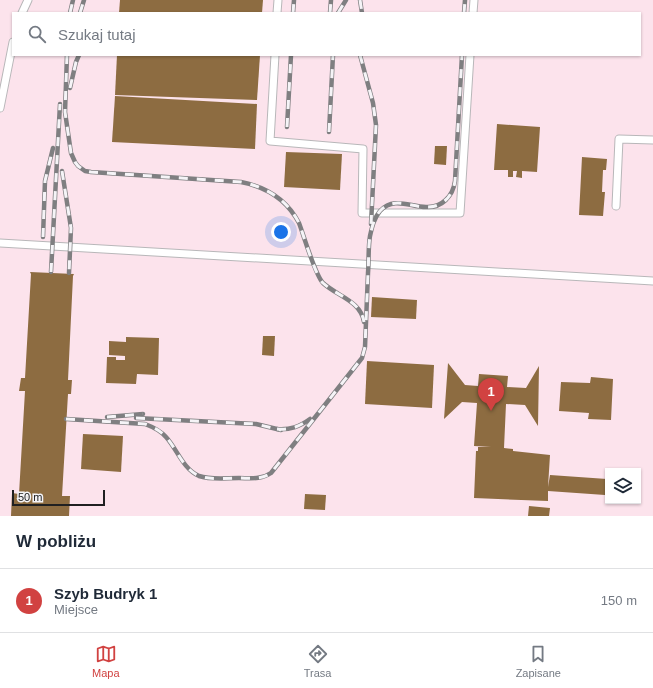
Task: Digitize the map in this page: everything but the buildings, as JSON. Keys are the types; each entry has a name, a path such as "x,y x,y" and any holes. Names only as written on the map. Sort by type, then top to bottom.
{"lane":[{"path":"22,12 28,0"},
{"path":"277,12 278,0"},
{"path":"473,12 474,0"},
{"path":"0,108 12,47"},
{"path":"274,56 270,142 363,149 362,212 460,214 470,56"},
{"path":"616,206 619,139 653,140"},
{"path":"0,243 653,281"}],"shaded area":[{"path":"0,0 653,0 653,516 0,516"}],"railway":[{"path":"70,12 73,0"},
{"path":"80,12 84,0"},
{"path":"293,12 294,0"},
{"path":"330,12 331,0"},
{"path":"339,12 346,0"},
{"path":"360,0 362,12"},
{"path":"464,12 465,0"},
{"path":"67,56 65,112 71,153 78,166 85,171 91,172 241,182 268,191 289,208 299,223 320,279 329,288 353,304 362,315 364,322"},
{"path":"70,88 79,56"},
{"path":"287,127 291,56"},
{"path":"329,132 333,56"},
{"path":"360,56 373,103 376,125 371,224"},
{"path":"66,419 145,424 151,426 166,437 184,464 193,473 199,476 208,478 255,478 263,477 271,473 362,358 365,347 369,241 372,226 378,214 385,207 396,203 420,207 432,207 442,203 452,192 455,181 462,56"},
{"path":"51,272 60,104"},
{"path":"43,237 45,181 53,148"},
{"path":"62,171 71,228 69,273"},
{"path":"107,417 143,414"},
{"path":"136,418 256,424 281,430"},
{"path":"277,429 294,427 310,419"}],"place":[{"name":"Szyb Budryk 1","path":"491,411"}]}
